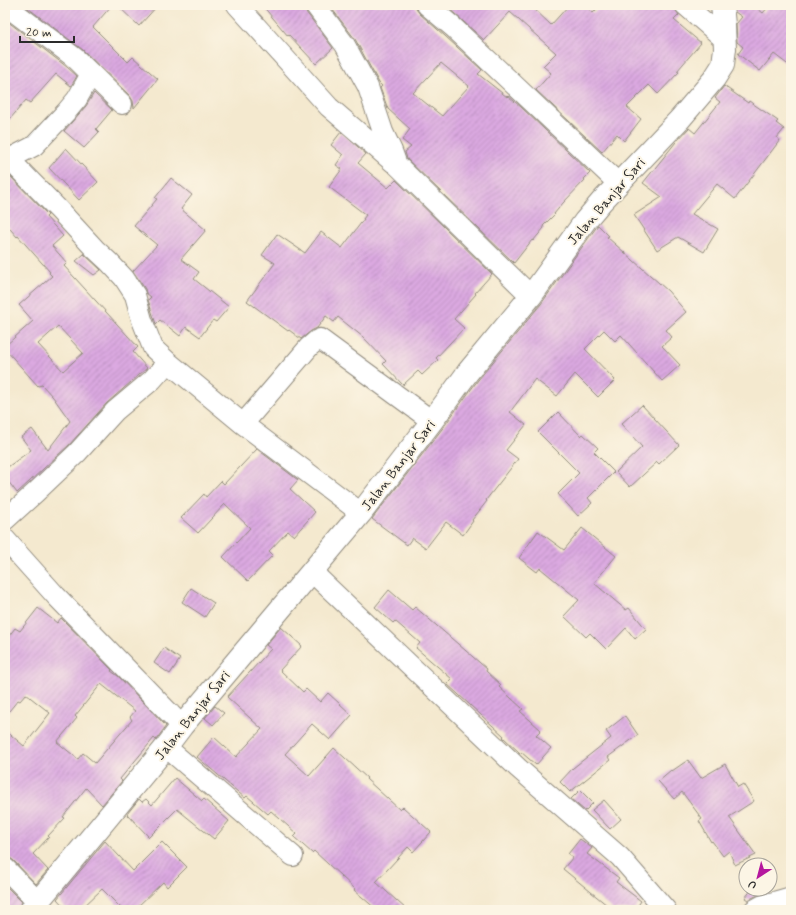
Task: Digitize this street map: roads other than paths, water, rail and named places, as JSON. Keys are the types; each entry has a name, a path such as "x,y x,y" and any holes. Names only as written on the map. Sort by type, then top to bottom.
{"street":[{"path":"5,5 75,58 122,104"},
{"path":"236,5 329,107 397,166 531,296"},
{"path":"315,5 345,45 368,87 383,132 397,166"},
{"path":"427,5 453,27 619,184"},
{"path":"685,5 724,40"},
{"name":"Jalan Banjar Sari","path":"35,906 182,726 361,512 468,372 531,296 585,221 680,119 714,79 723,65 725,49 722,5"},
{"path":"91,74 77,99 34,146 6,159 59,210 124,278 135,295 142,320 153,348 243,424 361,512"},
{"path":"243,424 309,347 316,340 320,339 432,421"},
{"path":"5,520 67,463 115,411 152,380 168,362"},
{"path":"5,539 56,596 182,726"},
{"path":"312,572 518,768 620,857 666,910"},
{"path":"166,747 293,856"},
{"path":"5,868 35,906"},
{"path":"754,910 763,905 791,897"}]}
